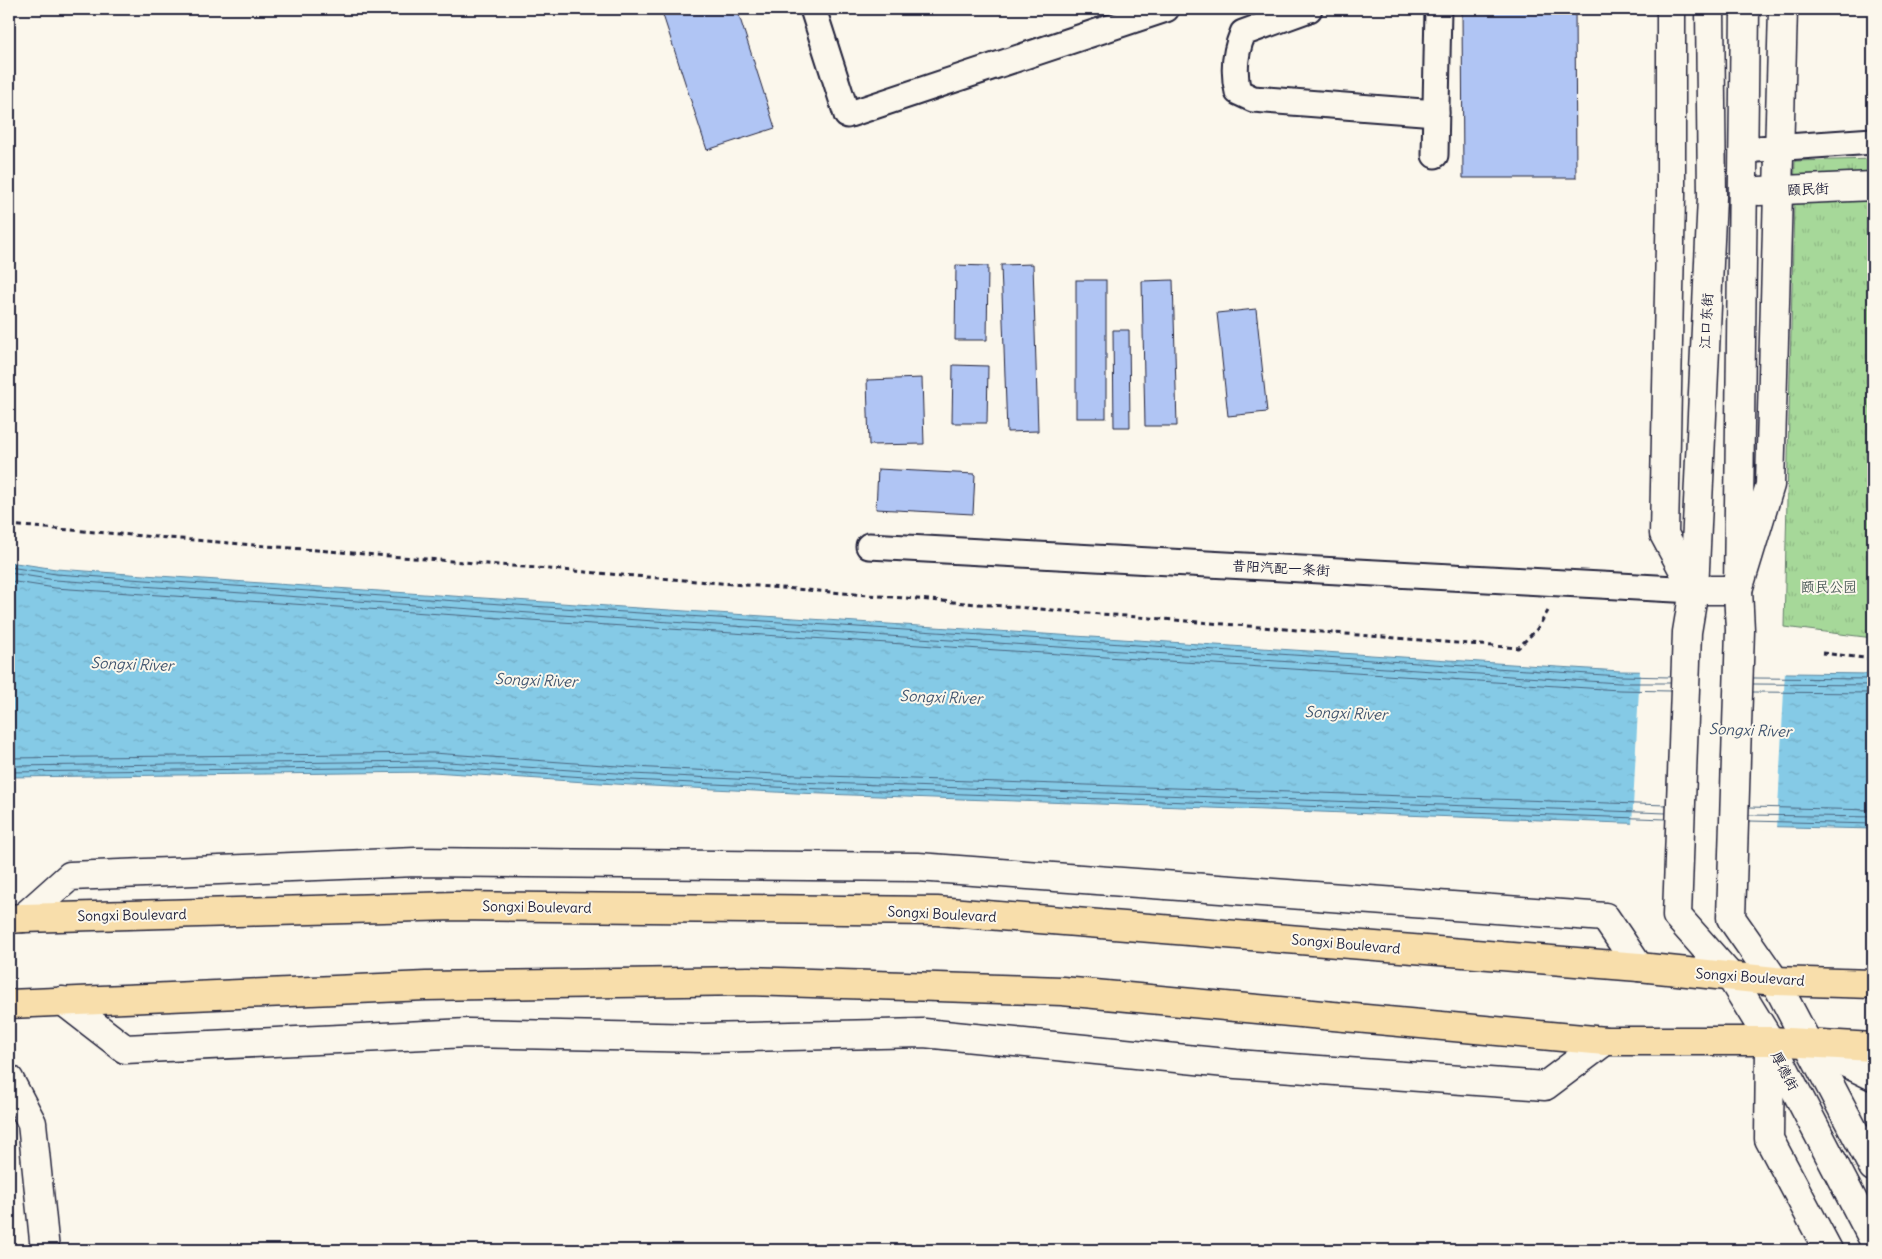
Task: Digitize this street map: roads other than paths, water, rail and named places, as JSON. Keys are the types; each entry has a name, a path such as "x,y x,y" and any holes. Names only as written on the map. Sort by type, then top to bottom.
{"highway":[{"name":"Songxi Boulevard","path":"16,918 455,906 937,912 1639,967 1775,981 1873,984"},
{"path":"9,1004 426,986 758,981 1062,991 1605,1041 1770,1041 1810,1045 1873,1047"}],"main road":[{"path":"1671,9 1671,196 1664,534 1694,590 1738,590"},
{"name":"江口东街","path":"1677,916 1687,632 1694,590 1712,196 1710,9"},
{"path":"1745,9 1738,590 1740,630 1731,918 1775,981 1873,1167"},
{"path":"1738,590 1770,484 1783,9"},
{"name":"颐民街","path":"1743,191 1873,186"},
{"path":"1671,196 1712,196"},
{"path":"16,918 70,876 416,862 918,867 1605,917 1639,967"},
{"name":"厚德街","path":"1677,916 1730,976 1770,1041 1873,1239"},
{"path":"63,1001 125,1049 468,1033 704,1038 924,1033 1236,1064 1545,1086 1605,1041"},
{"path":"1770,1041 1769,1138 1828,1250"},
{"path":"1810,1045 1873,1076"},
{"path":"9,1079 32,1123 45,1250"}],"street":[{"path":"813,9 847,115 1166,9"},
{"path":"1309,9 1243,34 1237,47 1234,78 1238,92 1254,99 1436,113"},
{"path":"1435,155 1438,9"},
{"path":"1744,150 1873,141"},
{"name":"昔阳汽配一条街","path":"869,546 1694,590"}],"water":[{"name":"Songxi River","path":"9,562 56,569 467,597 1620,671 1873,674 1873,829 1623,823 796,793 631,785 433,772 9,777"}],"park label":[{"name":"颐民公园","path":"1829,587"}]}
